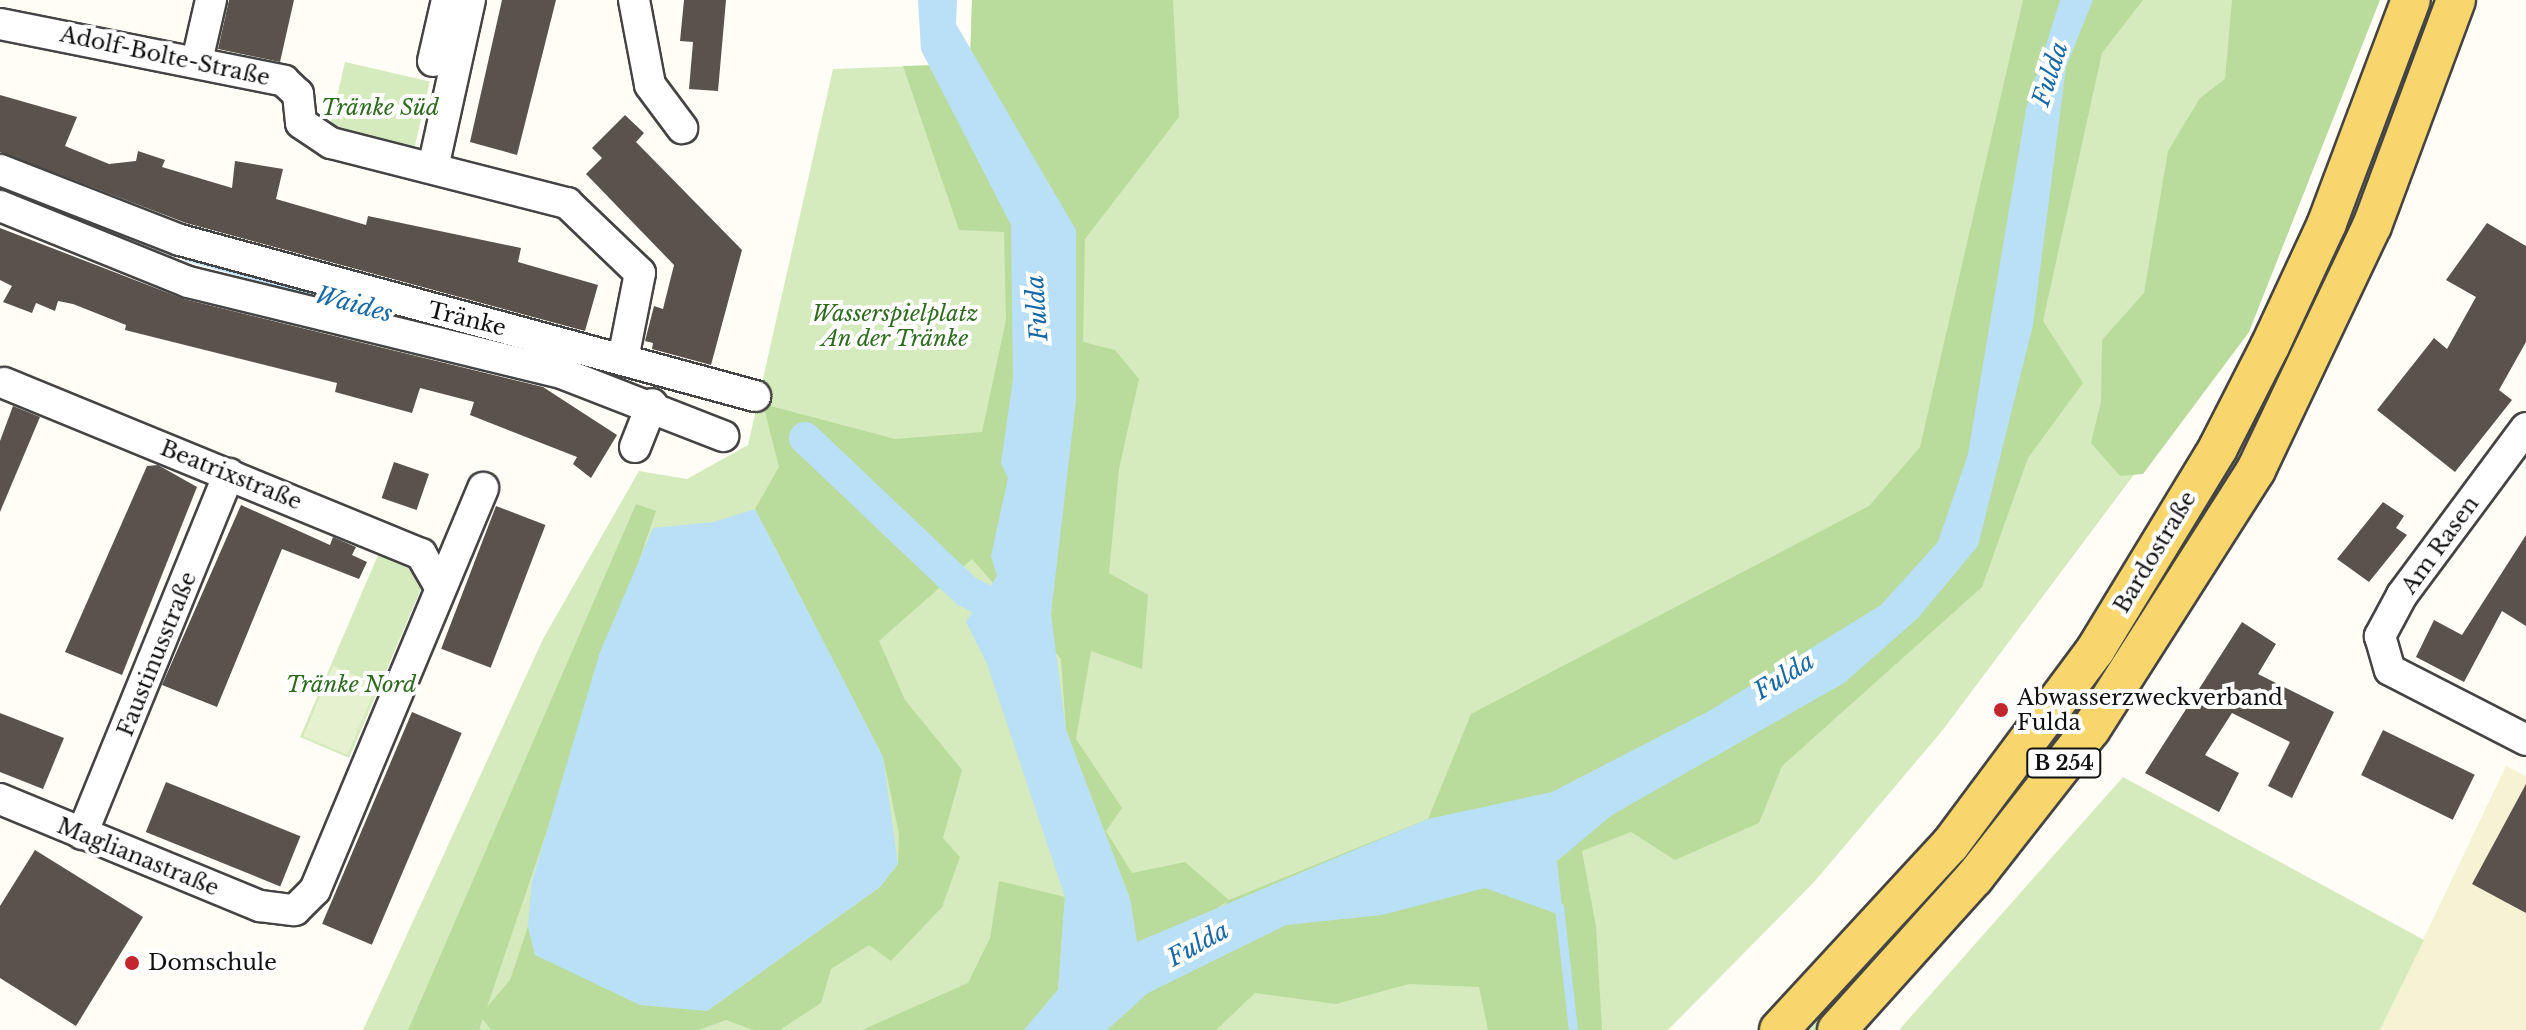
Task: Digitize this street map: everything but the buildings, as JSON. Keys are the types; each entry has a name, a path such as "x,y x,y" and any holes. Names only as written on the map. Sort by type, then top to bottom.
{"main road":[{"name":"Bardostraße","path":"1779,1030 1950,845 2112,622 2218,448 2270,346 2327,223 2411,0"},
{"name":"Bardostraße","path":"1837,1030 1974,878 2091,729 2256,470 2372,226 2456,0"}],"street":[{"path":"197,61 211,0"},
{"path":"433,61 447,0"},
{"path":"433,168 470,0"},
{"path":"634,0 650,85 682,128"},
{"name":"Adolf-Bolte-Straße","path":"0,24 197,61 284,81 298,94 301,123 331,143 567,203 627,254 642,288 623,359"},
{"name":"Tränke","path":"0,170 180,240 755,396"},
{"name":"Tränke","path":"0,206 188,282 564,374 652,404 723,436"},
{"name":"Beatrixstraße","path":"4,383 421,554 441,588"},
{"path":"635,447 652,404"},
{"name":"Am Rasen","path":"2526,428 2402,595 2380,636 2390,670 2526,740"},
{"name":"Faustinusstraße","path":"82,834 229,474"},
{"path":"441,588 483,488"},
{"name":"Maglianastraße","path":"0,799 278,909 295,910 315,890 441,588"}],"shaded area":[{"path":"2506,766 2526,776 2526,1030 2380,1030"}],"green space":[{"name":"Wasserspielplatz An der Tränke","path":"972,0 2372,0 2237,337 1942,731 1815,881 1668,1030 363,1030 543,639 639,471 687,479 748,445 833,69 970,64"},
{"path":"972,0 1173,0 1179,117 1085,239 1083,342 1115,350 1139,379 1119,469 1109,573 1148,595 1142,669 1091,651 1076,739 1122,808 1106,831 1132,873 1185,862 1229,900 1199,921 1137,943 1130,899 1066,730 1061,659 972,559 879,641 905,700 962,770 943,838 960,857 942,907 891,961 869,945 831,969 821,1003 780,1030 753,1030 726,1020 698,1030 491,1030 483,1019 479,1030 408,1030 636,504 656,511 487,1007 510,980 528,926 535,955 707,1011 880,887 898,864 899,834 883,757 755,509 779,467 763,404 895,439 982,432 1006,320 1004,232 959,230 903,66 970,64"},
{"path":"2023,0 2143,0 2102,53 2043,321 2083,383 2028,458 1982,587 1782,766 1759,823 1675,860 1631,832 1582,851 1596,926 1602,1030 1488,1030 1479,987 1409,984 1336,1004 1255,993 1216,1030 1107,1030 1229,900 1428,819 1471,714 1869,506 1920,447"},
{"path":"2232,0 2380,0 2249,332 2143,474 2120,476 2091,443 2101,401 2102,340 2144,293 2168,151 2200,98 2225,79"},
{"path":"2429,0 2438,0 2358,218 2255,434 2198,536 2190,531 2248,429 2349,214"},
{"name":"Tränke Süd","path":"345,62 430,82 413,154 328,134"},
{"name":"Tränke Nord","path":"378,555 410,569 421,589 349,758 300,737"},
{"path":"2170,565 2179,570 2093,700 1923,916 1817,1030 1803,1030 2011,795"},
{"path":"333,666 377,685 347,755 303,736"},
{"path":"2123,777 2424,940 2380,1030 1899,1030"},
{"path":"999,881 1065,897 1058,990 1024,1030 862,1030 968,983 990,938"}],"water":[{"name":"Fulda","path":"918,0 957,0 956,24 1076,230 1076,400 1051,614 1066,730 1130,899 1137,942 1428,819 1552,792 1709,711 1881,605 1938,542 1968,454 2026,109 2060,0 2093,0 2066,67 2033,325 1978,546 1918,618 1844,683 1612,815 1557,861 1563,916 1485,888 1382,915 1286,925 1148,993 1107,1030 1024,1030 1058,990 1065,897 987,664 966,622 997,576 991,556 1008,478 1001,463 1013,379 1011,225 921,50"},
{"path":"755,509 883,757 898,864 880,887 707,1011 640,1005 535,955 528,926 532,881 600,652 653,528 714,522"}],"waterway":[{"name":"Waides","path":"186,256 522,349"},
{"path":"805,438 966,591 1019,618"},
{"path":"1559,907 1573,1030"}],"place":[{"name":"Abwasserzweckverband Fulda","path":"2001,710"},
{"name":"Domschule","path":"132,963"}]}
